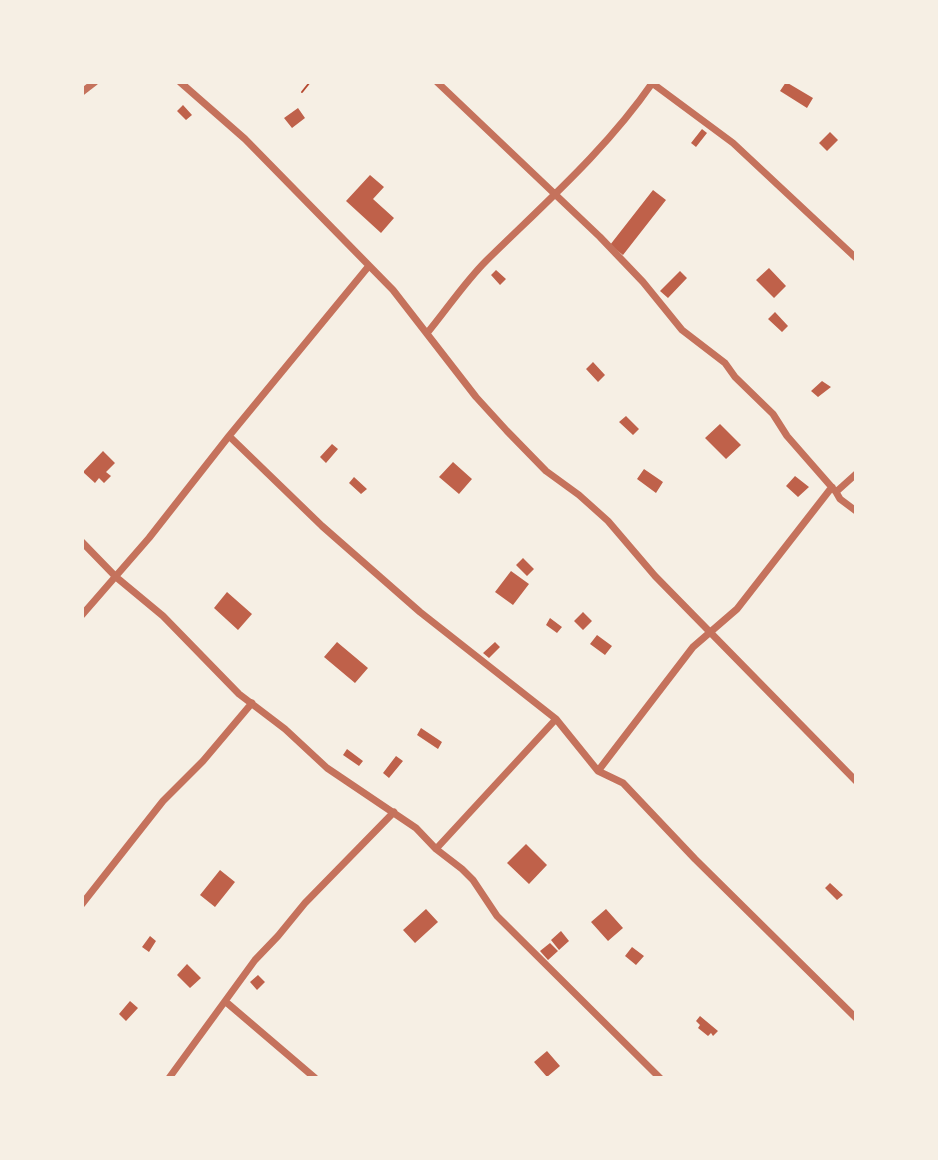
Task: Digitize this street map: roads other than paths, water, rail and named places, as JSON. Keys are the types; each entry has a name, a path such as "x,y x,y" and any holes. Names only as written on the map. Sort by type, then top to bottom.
{"street":[{"path":"82,92 95,82"},
{"path":"180,82 245,139 393,290 476,397 507,431 546,471 608,521 655,576 856,781"},
{"path":"437,82 628,266 682,330 725,363 773,414 787,436 840,499 856,511"},
{"path":"428,332 487,260 555,195 614,132 653,82 733,143 856,258"},
{"path":"82,615 368,267"},
{"path":"229,436 322,526 420,612 556,719 598,771 623,783 717,882 856,1018"},
{"path":"598,771 693,647 737,609 834,489 856,474"},
{"path":"82,542 116,577 163,616 222,678 327,768 416,828 473,880 497,916 660,1078"},
{"path":"82,904 169,795 203,761 252,703"},
{"path":"436,849 556,719"},
{"path":"169,1078 255,960 305,903 394,812"},
{"path":"226,1002 315,1078"},
{"path":"648,1078 653,1070"}]}
